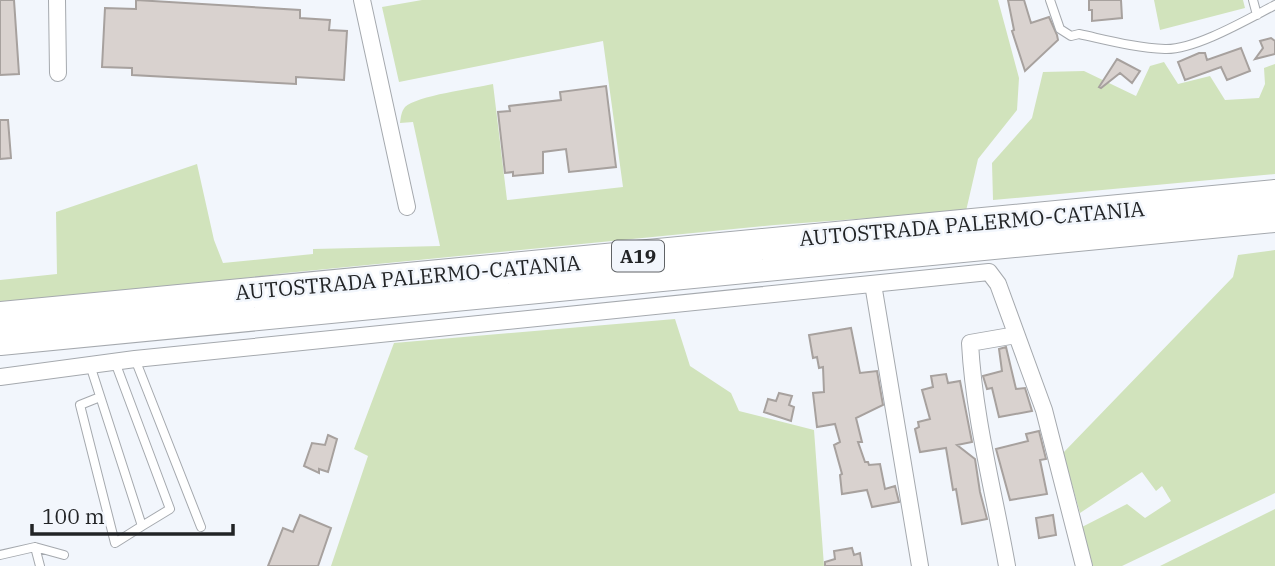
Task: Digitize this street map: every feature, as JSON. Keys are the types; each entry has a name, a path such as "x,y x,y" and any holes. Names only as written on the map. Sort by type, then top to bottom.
{"highway":[{"name":"AUTOSTRADA PALERMO-CATANIA","path":"0,317 1275,195"},
{"name":"AUTOSTRADA PALERMO-CATANIA","path":"0,340 1275,217"}],"street":[{"path":"57,0 58,73"},
{"path":"362,0 407,206"},
{"path":"0,377 135,359 989,272 998,284 1044,410 1084,566"},
{"path":"873,284 920,566"},
{"path":"1006,566 980,424 970,343 1016,334"}],"lane":[{"path":"1050,0 1060,29 1071,36 1079,34 1141,47 1168,49 1195,43 1275,5"},
{"path":"1253,0 1257,15"},
{"path":"135,359 201,527"},
{"path":"100,397 80,405 115,542 170,509 116,362"},
{"path":"90,365 142,526"},
{"path":"0,555 35,547 64,555"},
{"path":"35,547 40,566"}],"green space":[{"path":"422,0 998,0 1019,78 1017,110 978,159 966,211 775,225 286,273 0,308 0,280 57,274 56,212 197,164 214,240 223,263 313,254 313,249 440,246 413,122 400,123 401,115 411,103 460,90 493,84 507,200 623,187 603,41 399,82 382,7"},
{"path":"1154,0 1243,0 1245,8 1160,30"},
{"path":"1164,62 1178,84 1210,76 1225,100 1259,98 1265,84 1264,68 1275,64 1275,174 993,200 992,163 1032,118 1043,72 1084,71 1136,96 1150,66"},
{"path":"1275,250 1275,493 1122,566 1093,566 1082,527 1127,504 1145,518 1171,501 1162,486 1156,491 1142,472 1080,513 1063,453 1233,277 1238,255"},
{"path":"675,319 690,366 731,393 739,411 814,430 824,566 331,566 368,456 354,449 394,343"},
{"path":"1275,509 1275,566 1160,566"}],"building":[{"path":"0,0 14,0 19,74 0,75"},
{"path":"136,0 300,10 300,18 330,20 329,30 347,31 344,80 296,77 296,84 132,75 132,68 102,67 105,8 136,9"},
{"path":"1008,0 1024,0 1031,23 1049,17 1057,35 1058,40 1025,71 1012,31 1014,30"},
{"path":"1089,0 1121,0 1122,18 1092,21"},
{"path":"1271,38 1275,41 1275,54 1255,59 1263,48 1260,41"},
{"path":"1241,48 1250,71 1227,80 1221,67 1185,80 1178,62 1199,53 1205,53 1207,60"},
{"path":"1117,59 1140,71 1132,83 1120,73 1099,87"},
{"path":"606,86 616,167 569,172 566,149 543,152 543,173 513,176 513,172 505,173 498,112 510,111 509,106 561,100 560,92"},
{"path":"0,120 8,120 11,158 0,159"},
{"path":"851,328 860,373 877,371 883,405 856,418 862,442 858,442 865,462 869,465 880,464 885,489 895,486 899,502 872,507 867,490 842,494 842,474 834,445 840,442 835,424 817,427 813,393 824,392 823,367 819,368 817,357 813,358 809,335"},
{"path":"1006,347 1016,389 1025,388 1032,411 999,417 992,388 987,389 983,376 1002,371 999,349"},
{"path":"946,374 948,383 960,381 972,442 957,445 975,459 987,519 962,524 946,448 920,452 915,429 919,427 918,422 930,419 922,390 933,387 931,376"},
{"path":"779,393 792,396 789,405 794,407 791,421 764,412 768,399 776,401"},
{"path":"1039,431 1046,459 1040,460 1047,494 1010,500 996,449 1028,441 1026,434"},
{"path":"328,435 337,439 328,472 319,469 319,473 304,466 312,443 325,445"},
{"path":"300,515 331,528 318,566 268,566 283,528 293,532"},
{"path":"1053,515 1056,535 1039,538 1036,518"},
{"path":"852,548 854,555 860,553 862,566 825,566 825,562 835,559 834,551"}]}
